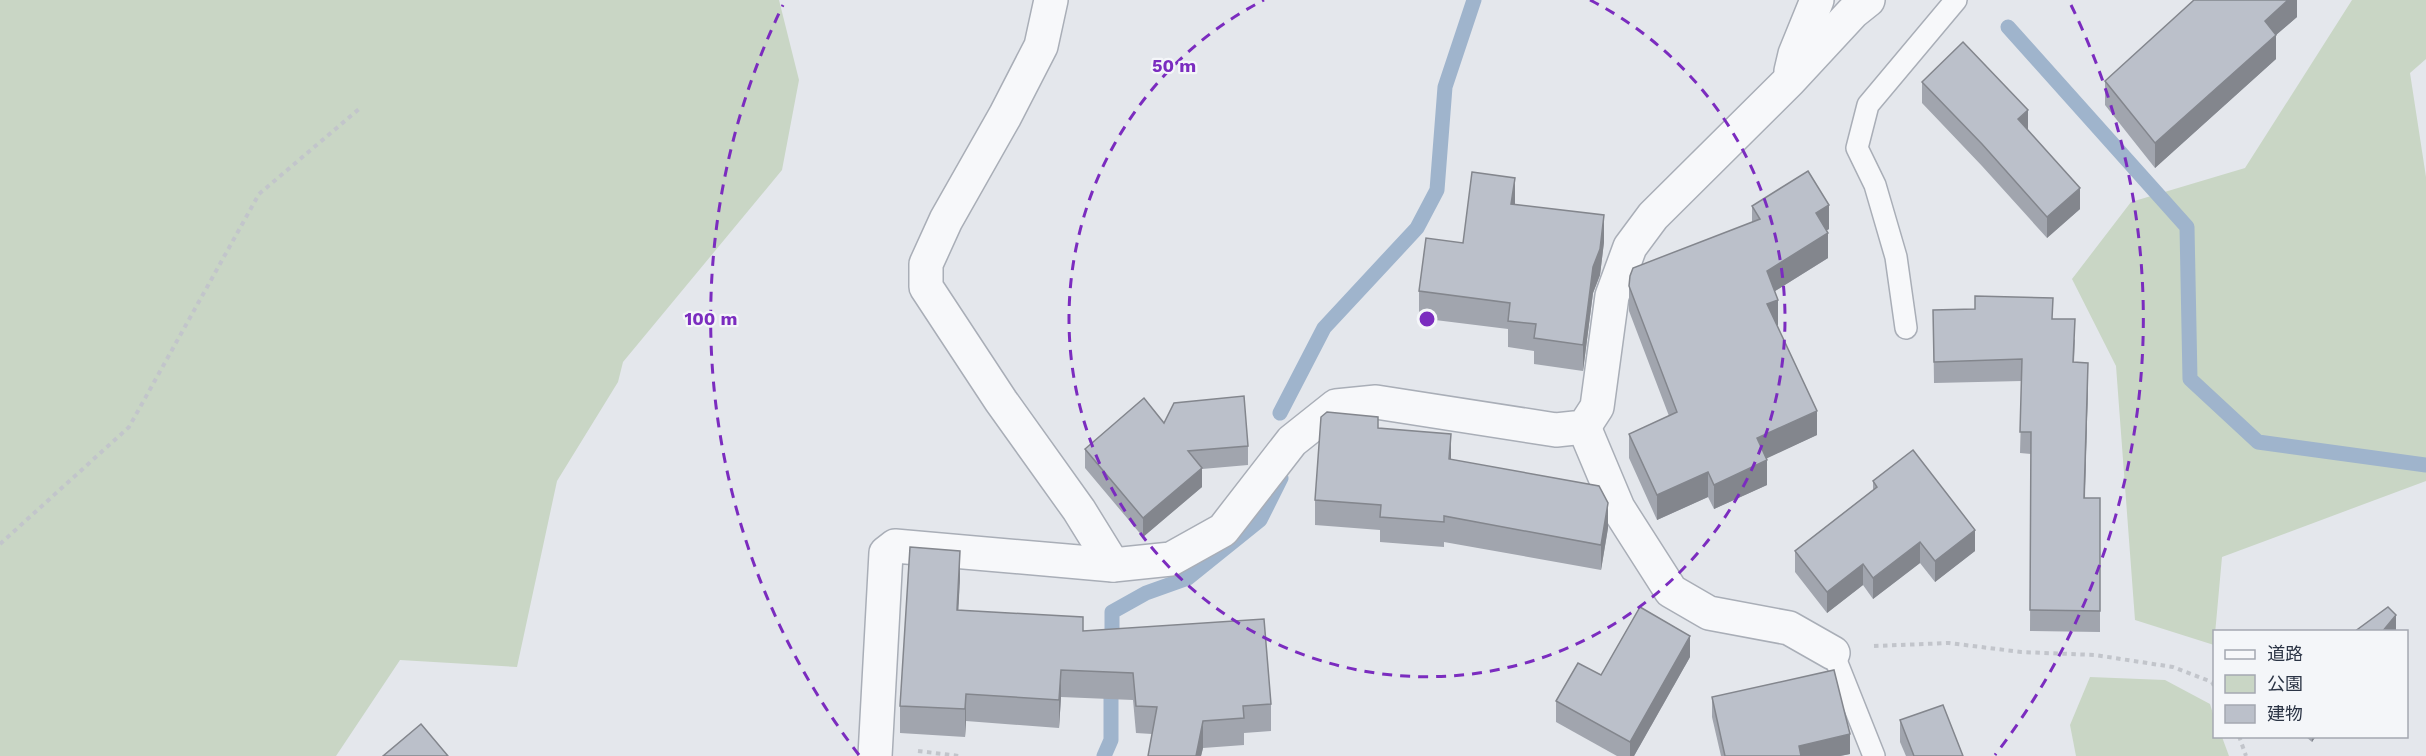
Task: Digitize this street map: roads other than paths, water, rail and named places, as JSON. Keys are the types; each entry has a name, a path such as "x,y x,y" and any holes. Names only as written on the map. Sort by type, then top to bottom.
{"street":[{"path":"1051,0 1041,46 1005,116 946,220 926,264 926,287 1001,401 1079,510 1113,565"},
{"path":"1789,81 1795,54 1817,0"},
{"path":"1584,427 1597,407 1612,296 1630,247 1653,216 1789,81 1853,12 1868,0"},
{"path":"875,756 886,553 895,546 1113,565 1170,559 1223,530 1292,441 1336,406 1376,402 1556,430 1584,427"},
{"path":"1584,427 1618,508 1671,591 1709,613 1789,628 1833,653"}],"lane":[{"path":"1906,328 1893,247 1875,185 1857,148 1868,105 1956,0"},
{"path":"1833,653 1874,756"}],"waterway":[{"path":"1280,413 1324,328 1417,228 1437,190 1445,87 1474,0"},
{"path":"2008,27 2187,227 2190,379 2258,442 2426,465"},
{"path":"1112,649 1112,612 1146,593 1188,578 1260,520 1281,478"},
{"path":"1104,756 1111,740 1111,679"}]}
